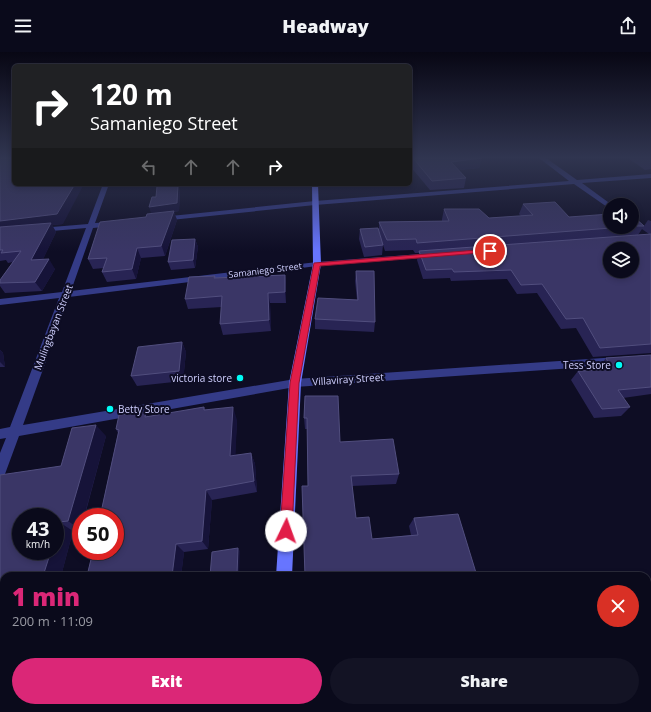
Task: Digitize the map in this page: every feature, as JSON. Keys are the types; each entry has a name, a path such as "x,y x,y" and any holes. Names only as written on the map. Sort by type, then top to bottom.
{"main road":[{"path":"284,572 295,383 317,264 315,189"}],"street":[{"name":"Mulingbayan Street","path":"0,470 104,189"},
{"path":"153,219 315,203 499,189"},
{"path":"583,189 603,202"},
{"path":"30,231 122,223"},
{"name":"Samaniego Street","path":"0,302 317,264 443,254"},
{"name":"Villaviray Street","path":"0,434 295,383 627,360"}],"building":[{"path":"0,189 72,189 57,214 0,221"},
{"path":"157,189 178,189 177,203 149,207 152,197 156,197"},
{"path":"555,202 569,217 603,215 603,229 417,243 416,239 387,240 379,222 449,221 444,209 479,209 489,218 533,215 523,204"},
{"path":"174,211 161,246 137,248 132,269 102,272 107,258 88,259 100,222 146,217 147,214"},
{"path":"639,222 644,226 639,226"},
{"path":"51,223 31,260 49,259 35,282 0,283 0,280 21,251 1,253 3,250 0,250 0,227"},
{"path":"378,228 383,245 365,247 360,229"},
{"path":"651,234 651,344 600,348 583,318 566,319 542,284 521,285 511,270 454,272 452,269 426,270 419,251"},
{"path":"195,239 193,260 168,262 172,240"},
{"path":"356,271 374,271 375,322 315,319 318,298 358,300"},
{"path":"285,275 285,292 268,293 269,320 220,324 222,296 185,299 189,277 215,276 214,278"},
{"path":"182,342 179,371 131,376 138,347"},
{"path":"651,355 651,387 618,390 630,407 602,409 578,371 604,370 598,363 608,362 606,358"},
{"path":"305,396 338,396 340,442 393,439 399,474 351,476 356,518 369,517 372,539 418,535 414,518 458,514 476,572 305,572 302,486 308,486 307,418 304,418"},
{"path":"204,407 204,410 233,407 230,456 251,453 254,481 206,490 202,541 176,544 172,572 88,572 91,560 124,560 124,508 102,508 119,430 116,429 119,415 146,412 145,417"},
{"path":"96,425 68,521 64,521 64,508 12,508 12,560 48,560 44,572 0,572 0,475 61,466 72,428"},
{"path":"238,548 237,572 210,572 212,552"}],"place":[{"name":"Tess Store","path":"619,365"},
{"name":"victoria store","path":"240,378"},
{"name":"Betty Store","path":"110,409"}],"route":[{"path":"286,531 295,383 317,264 490,251"}]}
